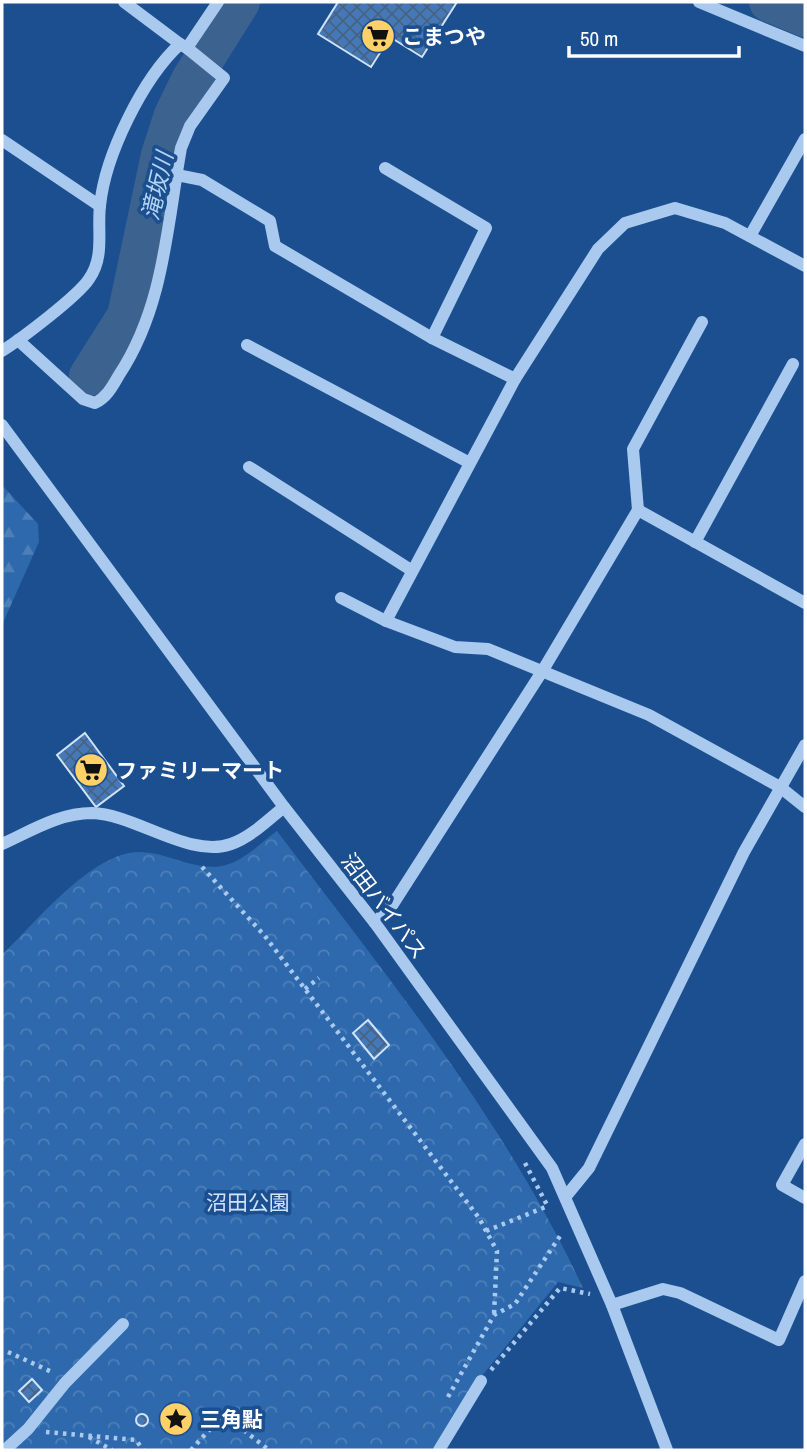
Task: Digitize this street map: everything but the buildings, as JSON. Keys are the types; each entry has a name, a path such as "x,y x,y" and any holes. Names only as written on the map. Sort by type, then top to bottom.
{"street":[{"path":"18,340 83,399 95,402 105,398 134,353 156,299 177,175 190,126 224,78 124,2"},
{"path":"2,351 89,281 98,261 100,206 131,111 164,58 187,49 218,2"},
{"path":"699,2 805,46"},
{"path":"750,236 805,139"},
{"path":"2,140 100,206"},
{"path":"385,168 486,228 432,338"},
{"path":"177,175 202,180 270,221 275,246 432,338 515,379"},
{"path":"386,621 468,462 515,379 598,249 625,223 675,208 725,223 805,266"},
{"path":"375,923 393,904 543,670 638,510 633,449 702,322"},
{"path":"247,345 468,462"},
{"path":"695,542 793,364"},
{"name":"沼田バイパス","path":"2,425 284,807 375,923 552,1167 567,1195 612,1305 667,1450"},
{"path":"249,467 411,570"},
{"path":"638,510 805,603"},
{"path":"341,598 386,621 455,647 488,649 649,715 780,787 805,807"},
{"path":"567,1195 589,1168 744,852 805,745"},
{"path":"2,844 59,818 91,813 119,817 186,841 230,845 284,807"},
{"path":"805,1144 782,1185 805,1198"},
{"path":"612,1305 663,1289 680,1293 779,1340 805,1281"},
{"path":"5,1450 28,1429 65,1383 123,1324"},
{"path":"439,1450 481,1381"}],"path":[{"path":"202,867 264,935 486,1231 497,1251 494,1315 444,1405"},
{"path":"304,989 319,978"},
{"path":"519,1153 552,1215"},
{"path":"486,1231 548,1206"},
{"path":"557,1224 566,1241"},
{"path":"494,1315 515,1304 562,1233"},
{"path":"481,1381 560,1288 592,1294 586,1282"},
{"path":"8,1352 51,1370 65,1383"},
{"path":"191,1450 221,1417"},
{"path":"237,1425 269,1450"},
{"path":"28,1429 136,1440 143,1450"},
{"path":"89,1437 112,1450"}],"green space":[{"path":"2,485 38,524 39,542 2,625"},
{"name":"沼田公園","path":"277,831 402,996 481,1108 552,1226 583,1288 558,1282 481,1377 436,1450 2,1450 2,955 61,895 95,868 112,859 141,852 217,867 242,858"}],"waterway":[{"name":"滝坂川","path":"89,376 127,316 161,155 174,115 191,80 240,2"},
{"name":"滝坂川","path":"769,2 805,17"}],"place":[{"name":"こまつや","path":"378,36"},
{"name":"ファミリーマート","path":"91,770"},
{"name":"三角點","path":"176,1419"}]}
